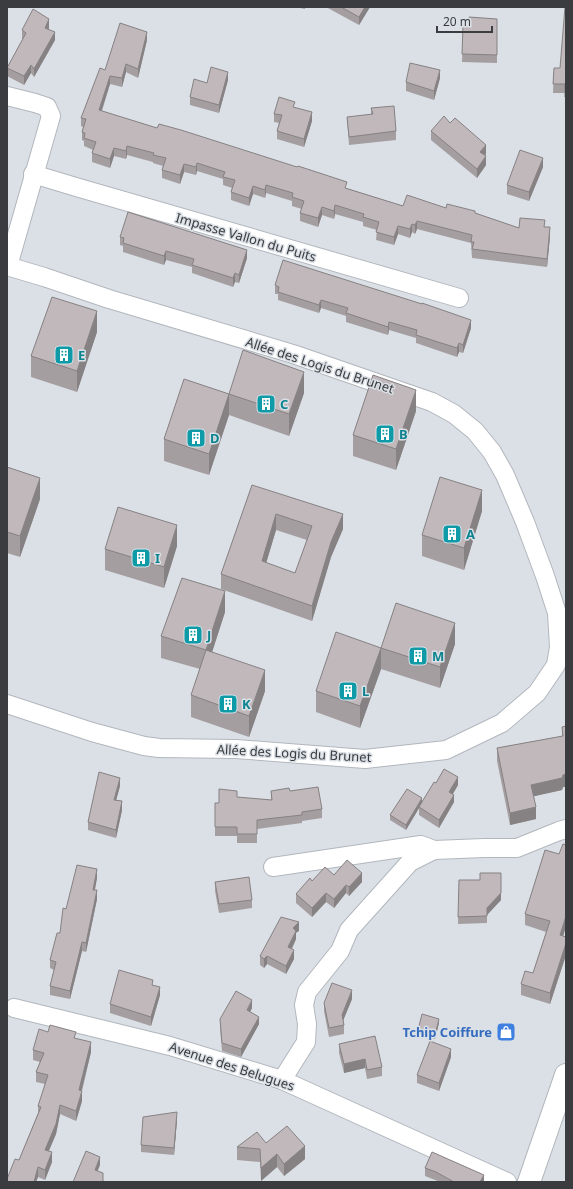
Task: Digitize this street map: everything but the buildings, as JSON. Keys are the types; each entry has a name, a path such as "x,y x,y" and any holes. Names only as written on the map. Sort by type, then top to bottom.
{"street":[{"path":"7,96 47,107 51,116 7,266"},
{"name":"Impasse Vallon du Puits","path":"33,174 76,188 459,298"},
{"name":"Allée des Logis du Brunet","path":"7,266 109,299 293,354 432,402 454,414 475,431 492,452 505,475 525,522 557,613 559,647 555,664 536,693 502,723 446,750 365,759 236,749 158,748 144,746 92,732 7,704"},
{"path":"273,867 421,845 434,850 517,848 566,829"},
{"path":"282,1080 306,1042 307,1024 304,1005 307,992 340,951 350,930 382,892 410,862 434,850"},
{"name":"Avenue des Belugues","path":"14,1008 170,1046 282,1080 507,1182"},
{"path":"529,1182 566,1075"},
{"path":"541,1182 566,1112"}],"place":[{"name":"E","path":"64,355"},
{"name":"C","path":"266,404"},
{"name":"B","path":"385,434"},
{"name":"D","path":"196,438"},
{"name":"A","path":"452,534"},
{"name":"I","path":"141,558"},
{"name":"J","path":"193,635"},
{"name":"M","path":"418,656"},
{"name":"L","path":"348,691"},
{"name":"K","path":"228,704"},
{"name":"Tchip Coiffure","path":"506,1032"}]}
